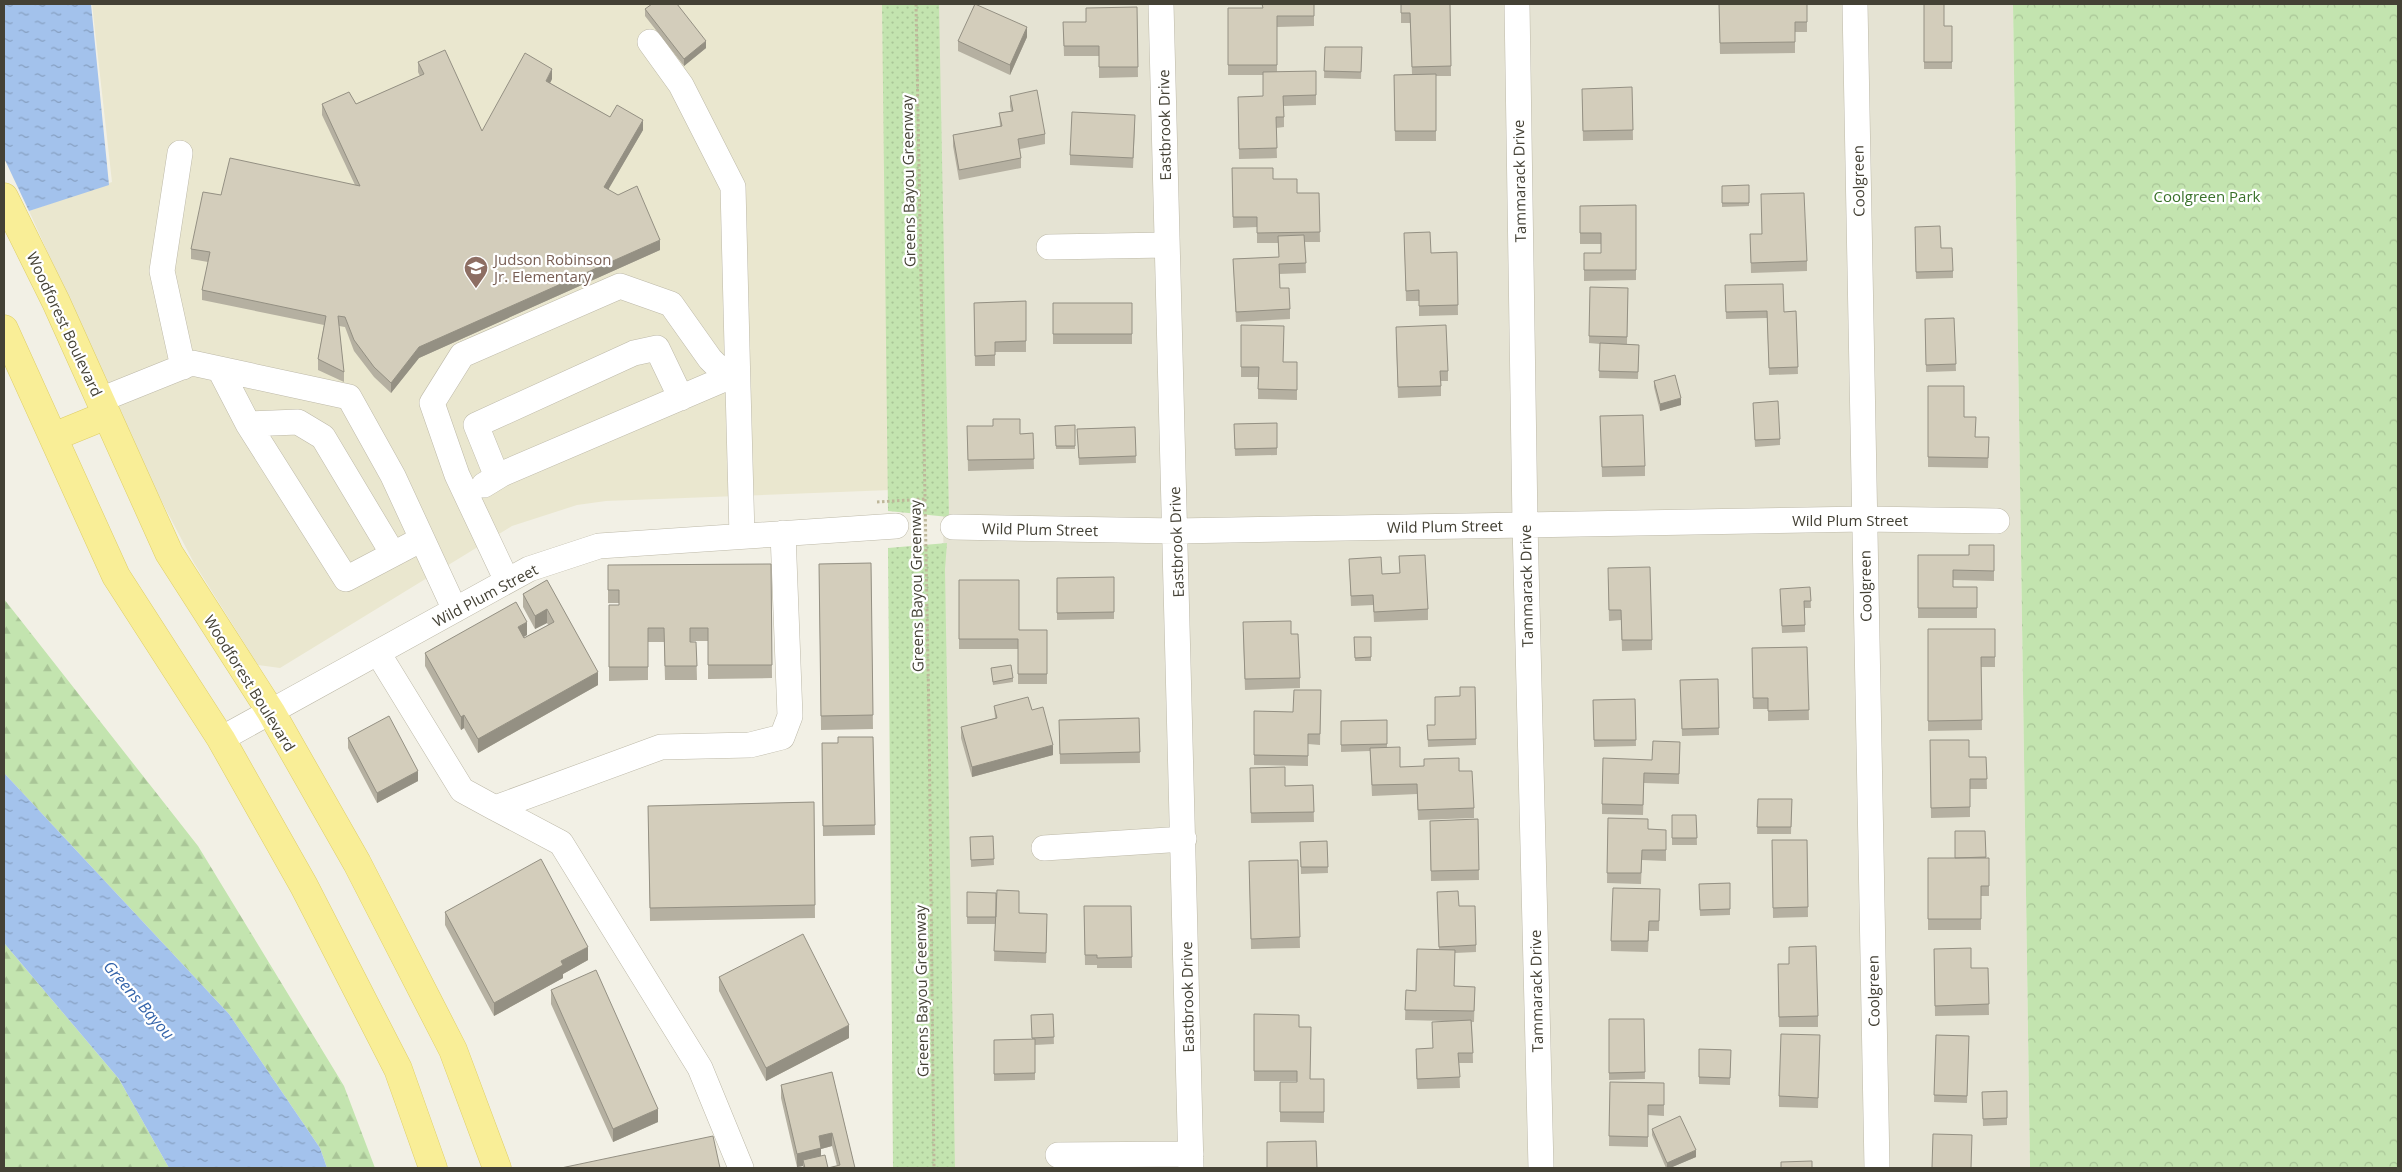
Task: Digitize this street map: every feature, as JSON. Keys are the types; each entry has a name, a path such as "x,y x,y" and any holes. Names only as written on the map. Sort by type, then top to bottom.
{"main road":[{"name":"Woodforest Boulevard","path":"4,197 56,302 168,553 271,712 357,863 453,1050 497,1168"},
{"path":"4,329 116,576 221,739 304,886 398,1070 433,1168"},
{"path":"53,437 103,408"}],"street":[{"name":"Eastbrook Drive","path":"1058,1155 1191,1161 1161,4"},
{"name":"Tammarack Drive","path":"1517,4 1525,524 1541,1168"},
{"name":"Coolgreen","path":"1856,4 1877,1168"},
{"path":"650,42 681,85 733,187 734,382 742,536"},
{"path":"180,153 162,271 183,367"},
{"path":"1049,247 1167,245"},
{"path":"507,581 457,475 432,403 462,355 620,286 670,304 710,359 734,382"},
{"path":"498,477 476,425 634,353 657,348 681,398"},
{"path":"103,408 192,364 349,397 393,476 455,610"},
{"path":"220,370 248,424 346,580 422,539"},
{"path":"467,495 498,477 681,398 734,382"},
{"path":"248,424 298,422 323,437 393,554"},
{"name":"Wild Plum Street","path":"953,527 1176,531 1864,519 1997,521"},
{"name":"Wild Plum Street","path":"221,739 529,569 599,546 896,526"},
{"path":"495,808 661,747 750,746 782,737 790,716 783,533"},
{"path":"378,652 462,790 561,843 700,1068 741,1168"},
{"path":"1044,848 1184,839"}],"path":[{"name":"Greens Bayou Greenway","path":"916,4 926,526 934,1168"},
{"path":"877,502 925,499"},
{"path":"896,526 953,527"}],"shaded area":[{"name":"Judson Robinson Jr. Elementary","path":"92,4 882,4 891,490 606,501 577,505 512,526 280,668 258,665 194,563 150,479 29,211 112,182"},
{"path":"936,4 2013,4 2030,1168 952,1168"}],"green space":[{"path":"882,4 939,4 949,517 888,511"},
{"name":"Coolgreen Park","path":"2013,4 2398,4 2398,1168 2030,1168"},
{"path":"947,543 945,569 955,1168 893,1168 888,548"},
{"path":"4,599 198,846 344,1086 375,1168 327,1168 320,1148 229,1014 4,773"},
{"path":"4,943 119,1079 169,1168 4,1168"}],"water":[{"path":"4,4 91,4 109,185 29,211 4,158"},
{"name":"Greens Bayou","path":"4,773 229,1014 320,1148 327,1168 169,1168 119,1079 4,943"}],"building":[{"path":"652,4 677,4 706,41 684,59 645,9"},
{"path":"975,4 1027,27 1010,65 958,41"},
{"path":"1262,4 1314,4 1314,16 1277,16 1277,65 1228,65 1228,8 1263,8"},
{"path":"1401,4 1450,4 1451,66 1412,67 1410,13 1401,13"},
{"path":"1719,4 1807,4 1807,22 1795,22 1795,42 1720,43"},
{"path":"1924,4 1944,4 1944,26 1952,26 1952,62 1924,62"},
{"path":"1137,7 1138,67 1099,67 1099,46 1064,46 1063,22 1086,22 1086,8"},
{"path":"1325,47 1362,47 1361,72 1324,71"},
{"path":"445,50 482,131 525,53 552,69 546,81 610,117 617,105 643,120 604,187 618,195 637,186 660,240 419,347 391,383 374,367 354,340 345,317 338,316 344,372 318,359 326,316 202,290 210,252 191,249 203,192 221,195 230,158 360,186 322,104 349,92 356,104 424,74 418,62"},
{"path":"1316,71 1316,95 1283,96 1284,117 1276,117 1277,148 1239,149 1238,97 1263,96 1263,72"},
{"path":"1436,74 1436,131 1395,131 1394,75"},
{"path":"1632,87 1633,130 1583,131 1582,89"},
{"path":"1037,90 1045,134 1018,139 1021,158 959,170 953,135 1002,126 999,113 1013,111 1010,96"},
{"path":"1072,112 1135,115 1133,158 1070,155"},
{"path":"1232,168 1273,168 1273,179 1297,179 1297,193 1319,193 1320,232 1257,233 1257,217 1233,217"},
{"path":"1749,185 1749,203 1722,203 1722,186"},
{"path":"1804,193 1807,261 1751,263 1750,234 1762,234 1761,194"},
{"path":"1636,205 1636,270 1584,270 1584,253 1601,253 1601,233 1580,233 1580,206"},
{"path":"1940,226 1941,248 1952,248 1953,271 1916,272 1915,227"},
{"path":"1430,232 1431,253 1457,252 1458,305 1419,306 1419,290 1406,291 1404,233"},
{"path":"1304,235 1306,263 1279,264 1280,288 1289,288 1290,309 1236,312 1233,259 1279,257 1278,236"},
{"path":"1783,284 1784,312 1796,311 1798,367 1769,368 1767,311 1726,312 1725,285"},
{"path":"1590,287 1628,288 1627,337 1589,336"},
{"path":"1026,301 1026,341 995,342 995,355 975,356 974,303"},
{"path":"1053,303 1132,303 1132,334 1053,334"},
{"path":"1954,318 1956,364 1926,365 1925,319"},
{"path":"1241,325 1284,326 1283,362 1297,362 1297,390 1258,389 1259,367 1241,367"},
{"path":"1446,325 1448,371 1440,371 1441,386 1398,387 1396,327"},
{"path":"1600,343 1639,345 1638,372 1599,371"},
{"path":"1675,375 1681,398 1660,404 1654,381"},
{"path":"1928,386 1964,386 1964,417 1976,417 1975,437 1989,437 1988,458 1928,457"},
{"path":"1778,401 1780,439 1755,440 1753,403"},
{"path":"1643,415 1645,466 1602,467 1600,416"},
{"path":"993,419 1020,419 1020,434 1033,433 1034,459 968,460 967,426 993,426"},
{"path":"1277,423 1277,448 1235,449 1234,424"},
{"path":"1075,425 1075,446 1056,446 1055,426"},
{"path":"1135,427 1136,456 1079,458 1077,429"},
{"path":"1969,545 1994,545 1994,571 1953,570 1953,587 1977,587 1977,608 1918,608 1918,555 1969,555"},
{"path":"1425,555 1428,609 1374,612 1373,595 1351,596 1349,559 1381,557 1382,574 1400,573 1399,556"},
{"path":"871,563 873,715 821,716 819,564"},
{"path":"771,564 772,665 708,665 708,628 690,628 690,642 696,642 697,666 665,666 664,628 648,628 648,667 609,667 609,605 619,605 619,590 608,590 608,565"},
{"path":"1650,567 1652,640 1622,640 1621,610 1609,610 1608,568"},
{"path":"1114,577 1114,612 1057,613 1057,578"},
{"path":"547,580 598,672 478,739 464,715 461,717 425,653 516,602 527,622 518,627 524,638 554,622 547,609 535,616 523,594"},
{"path":"959,580 1019,580 1019,630 1047,630 1047,674 1018,674 1018,639 959,639"},
{"path":"1810,587 1811,601 1804,601 1805,625 1782,626 1780,589"},
{"path":"1291,621 1291,634 1298,634 1300,678 1245,679 1243,622"},
{"path":"1928,629 1995,629 1995,657 1981,657 1982,720 1928,721"},
{"path":"1354,637 1371,637 1371,657 1355,658"},
{"path":"1807,647 1809,710 1768,711 1768,698 1753,698 1752,648"},
{"path":"1011,665 1013,678 993,682 991,668"},
{"path":"1718,679 1719,728 1682,729 1680,680"},
{"path":"1460,687 1475,687 1476,739 1428,740 1427,725 1435,725 1435,697 1460,696"},
{"path":"1294,690 1321,690 1320,734 1308,734 1308,756 1254,755 1254,711 1293,712"},
{"path":"1028,697 1032,710 1043,707 1053,745 972,767 961,727 997,718 994,706"},
{"path":"1635,699 1636,740 1594,740 1593,700"},
{"path":"389,716 418,771 377,793 348,738"},
{"path":"1139,718 1140,752 1060,754 1059,720"},
{"path":"1387,720 1387,744 1341,745 1341,721"},
{"path":"838,737 873,737 875,825 823,826 822,743 838,743"},
{"path":"1930,740 1969,740 1969,757 1986,757 1987,779 1970,779 1970,807 1931,808"},
{"path":"1653,741 1680,742 1679,774 1644,773 1643,805 1602,804 1603,758 1652,760"},
{"path":"1400,747 1400,767 1424,766 1424,759 1459,758 1459,771 1472,771 1474,808 1418,810 1417,784 1372,785 1370,748"},
{"path":"1285,767 1285,786 1313,785 1314,812 1251,813 1250,768"},
{"path":"1758,799 1792,799 1791,827 1757,827"},
{"path":"814,802 815,905 650,908 648,806"},
{"path":"1672,815 1696,815 1697,838 1672,838"},
{"path":"1608,818 1648,819 1648,829 1666,830 1666,850 1642,850 1641,873 1607,873"},
{"path":"1478,819 1479,870 1431,871 1430,821"},
{"path":"1955,831 1985,831 1986,857 1955,858"},
{"path":"993,836 994,859 971,860 970,837"},
{"path":"1772,840 1807,840 1808,907 1773,908"},
{"path":"1327,841 1328,867 1301,867 1300,842"},
{"path":"1928,858 1989,858 1989,886 1981,886 1981,919 1928,919"},
{"path":"541,859 588,947 561,961 563,965 494,1003 445,912"},
{"path":"1298,860 1300,937 1251,939 1249,861"},
{"path":"1730,883 1730,909 1700,910 1699,884"},
{"path":"1613,888 1660,889 1659,921 1649,921 1648,941 1611,941"},
{"path":"997,890 1019,891 1019,913 1047,914 1046,953 994,951"},
{"path":"1458,891 1459,906 1475,906 1476,945 1439,947 1437,892"},
{"path":"967,892 996,893 996,917 967,917"},
{"path":"1084,906 1131,906 1132,957 1097,958 1097,955 1085,955"},
{"path":"803,934 849,1025 766,1068 719,977"},
{"path":"1816,946 1818,1016 1779,1017 1778,964 1789,964 1789,947"},
{"path":"1971,948 1971,968 1988,968 1989,1004 1935,1006 1934,949"},
{"path":"1417,949 1455,950 1454,986 1475,987 1474,1011 1405,1010 1406,990 1416,991"},
{"path":"596,970 658,1109 613,1129 551,990"},
{"path":"1053,1014 1054,1037 1032,1038 1031,1015"},
{"path":"1254,1014 1299,1015 1299,1027 1311,1027 1310,1079 1324,1079 1324,1112 1280,1112 1280,1082 1297,1082 1297,1071 1254,1071"},
{"path":"1609,1019 1644,1019 1645,1072 1609,1073"},
{"path":"1471,1020 1473,1053 1458,1053 1460,1077 1417,1079 1416,1049 1433,1048 1432,1022"},
{"path":"1781,1034 1820,1035 1818,1098 1779,1096"},
{"path":"1936,1035 1969,1036 1967,1096 1934,1095"},
{"path":"1035,1039 1035,1073 994,1074 994,1040"},
{"path":"1699,1049 1731,1050 1730,1078 1699,1077"},
{"path":"832,1072 855,1168 828,1168 840,1165 832,1133 819,1136 821,1148 797,1154 781,1085"},
{"path":"1610,1082 1664,1083 1664,1105 1648,1105 1648,1137 1609,1136"},
{"path":"2007,1091 2007,1118 1983,1119 1982,1092"},
{"path":"1680,1116 1696,1150 1667,1163 1652,1129"},
{"path":"1933,1134 1972,1135 1971,1168 1932,1168"},
{"path":"713,1136 720,1168 561,1168"},
{"path":"1316,1141 1317,1168 1267,1168 1267,1142"},
{"path":"825,1155 828,1168 805,1168 803,1160"},
{"path":"1812,1161 1812,1168 1781,1168 1781,1162"}],"place":[{"name":"Judson Robinson Jr. Elementary","path":"476,289"}]}
